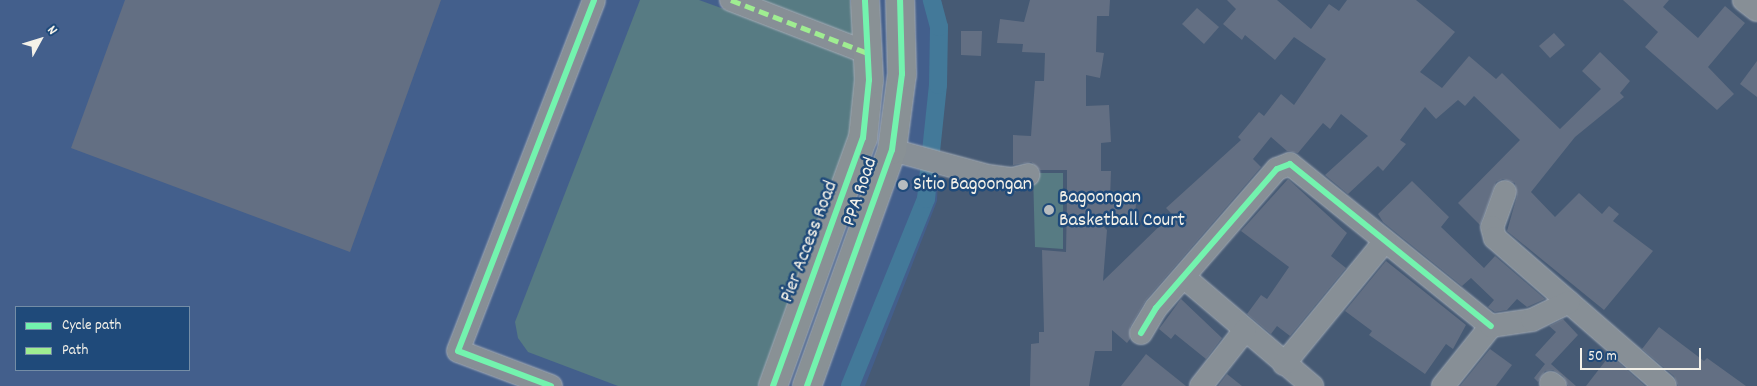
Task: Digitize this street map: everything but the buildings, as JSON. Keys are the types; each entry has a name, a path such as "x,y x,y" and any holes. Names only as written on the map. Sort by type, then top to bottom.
{"highway":[{"path":"865,0 870,54"},
{"name":"PPA Road","path":"807,386 892,150 902,74 900,0"},
{"name":"Pier Access Road","path":"773,386 854,169 868,106 870,54"}],"street":[{"path":"551,386 458,351 594,0"},
{"path":"731,0 870,54"},
{"path":"1744,0 1757,10"},
{"path":"892,150 988,176 1028,175"},
{"path":"1141,333 1156,308 1186,278 1282,165 1290,164 1491,326"},
{"path":"1505,192 1492,227 1496,238 1666,386"},
{"path":"1284,364 1385,241"},
{"path":"1186,278 1284,364 1312,386"},
{"path":"1443,386 1491,326 1532,320 1569,302"},
{"path":"1201,386 1245,330"}],"shaded area":[{"path":"0,0 941,0 946,23 937,201 865,386 0,386"}],"green space":[{"path":"640,0 699,0 859,58 850,133 758,386 618,386 528,352 518,338 515,322"},
{"path":"746,0 850,0 856,41"},
{"name":"Bagoongan Basketball Court","path":"1033,173 1063,173 1063,249 1035,247"}],"waterway":[{"path":"850,386 926,199 938,85 939,27 932,0"}],"marked path":[{"path":"731,0 870,54"}],"cycle path":[{"path":"551,386 458,351 594,0"},
{"path":"773,386 863,138 869,80 865,0"},
{"path":"807,386 892,150 902,74 900,0"},
{"path":"1141,333 1156,308 1277,169 1290,164 1491,326"}],"place":[{"name":"Sitio Bagoongan","path":"903,185"},
{"name":"Bagoongan Basketball Court","path":"1049,210"}]}
